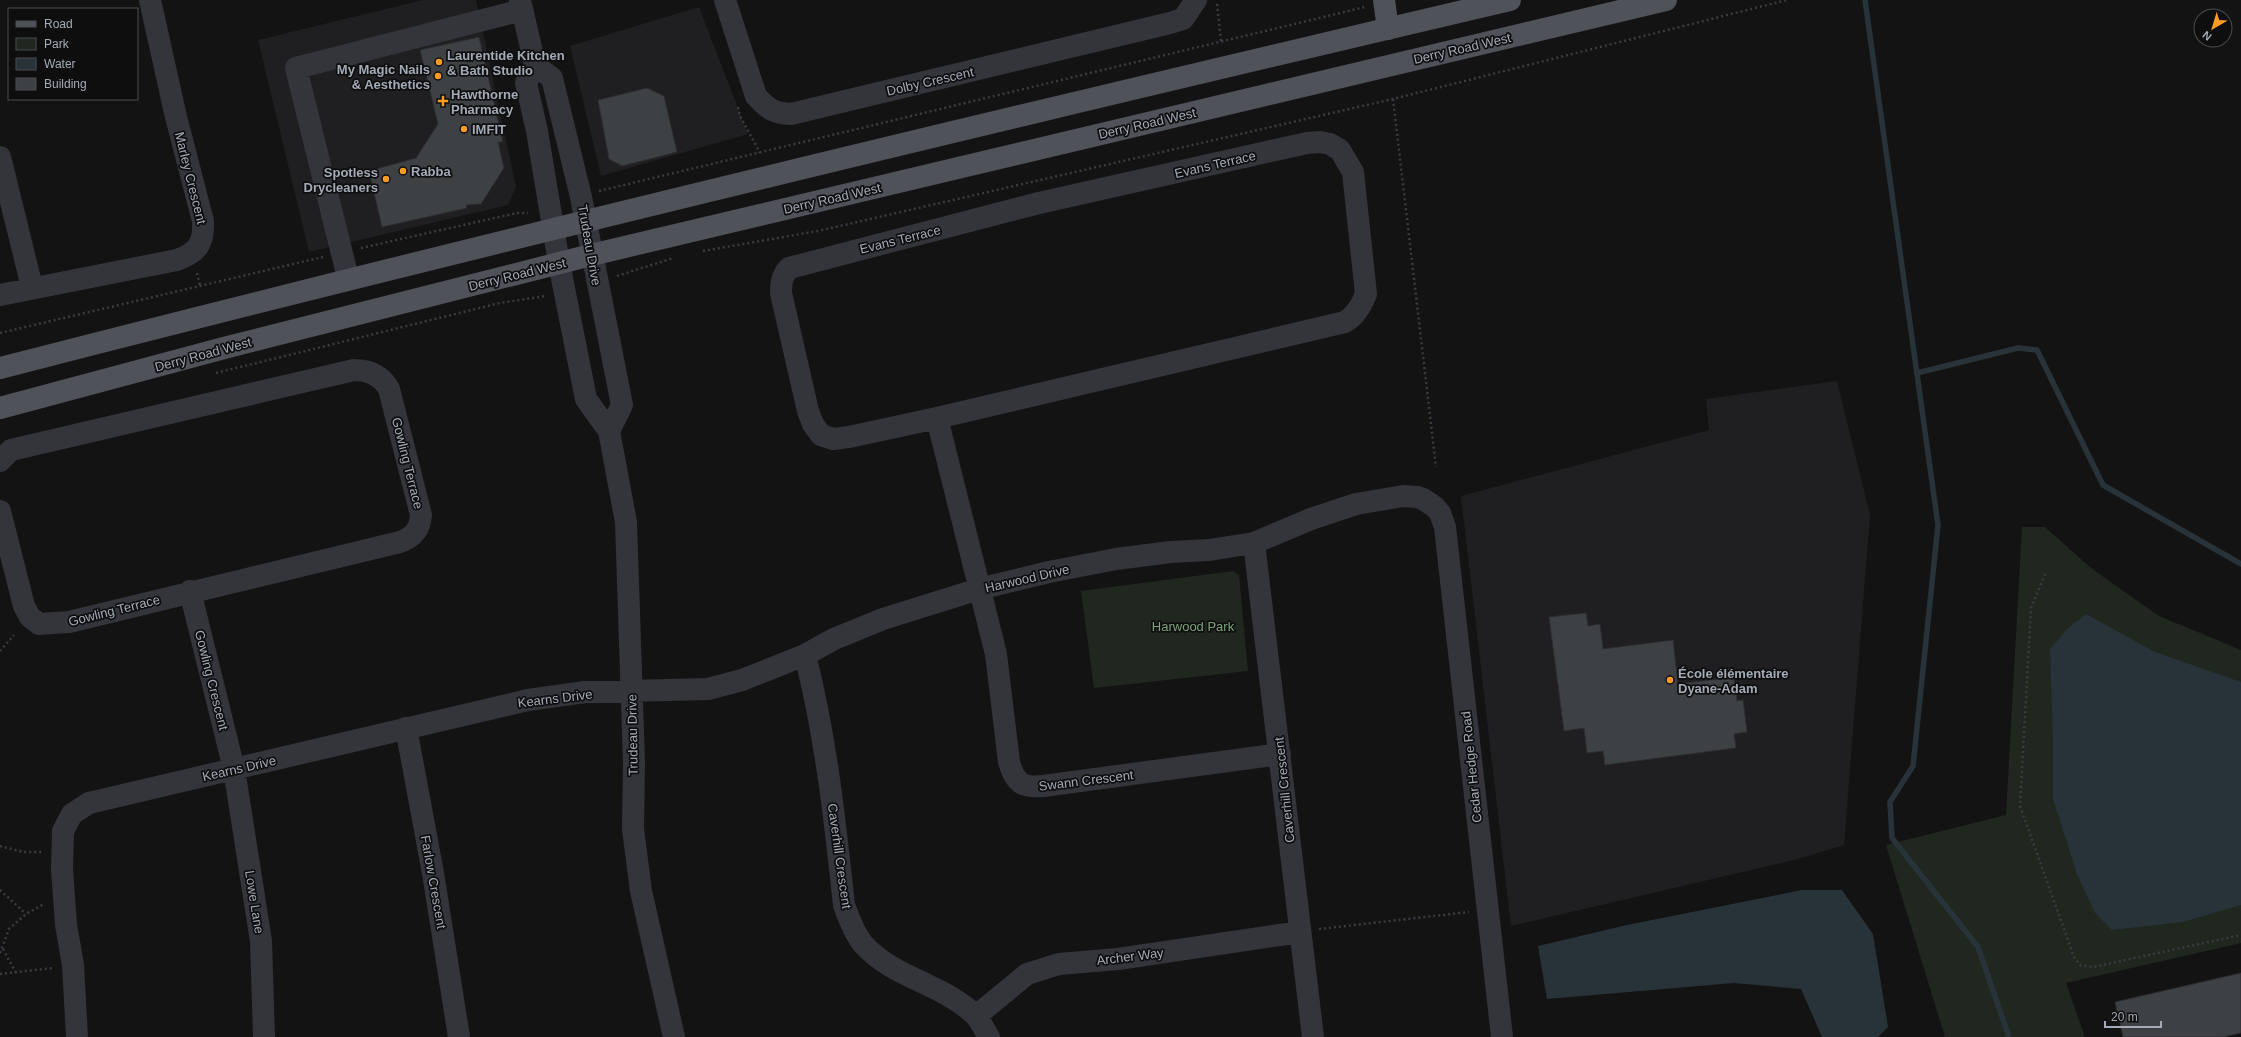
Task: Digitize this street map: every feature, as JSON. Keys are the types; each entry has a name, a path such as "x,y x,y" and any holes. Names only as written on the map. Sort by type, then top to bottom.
{"main road":[{"path":"0,368 348,278 554,229 584,220 1510,0"},
{"name":"Derry Road West","path":"0,408 232,346 591,255 1666,0"},
{"path":"1375,3 1388,29"}],"street":[{"name":"Marley Crescent","path":"0,295 32,287 177,260 190,255 199,247 204,234 203,221 176,117 150,0"},
{"name":"Dolby Crescent","path":"725,0 756,96 767,108 777,113 791,114 1170,23 1184,19 1196,0"},
{"path":"348,278 296,68 521,5 535,65"},
{"name":"Trudeau Drive","path":"609,431 622,405 584,220 581,197 552,78 535,65 526,83 537,131 559,264 586,399 609,431 626,522 632,692 633,829 641,892 674,1037"},
{"name":"Evans Terrace","path":"1307,143 1330,144 1340,150 1348,161 1353,172 1366,294 1360,307 1352,317 1345,322 937,418 849,437 832,439 821,435 812,424 808,411 781,293 781,282 784,274 789,268 1039,203 1307,143"},
{"path":"0,157 32,287"},
{"name":"Gowling Terrace","path":"0,461 12,450 169,415 354,370 366,370 385,381 389,389 421,515 420,524 416,532 410,538 400,542 190,591 69,622 39,624 30,617 24,606 0,511"},
{"path":"937,418 979,589"},
{"name":"Harwood Drive","path":"632,692 708,689 742,680 805,655 834,639 883,619 979,589 1048,572 1116,559 1171,552 1209,550 1254,543 1311,519 1356,504 1410,495 1430,502"},
{"name":"Cedar Hedge Road","path":"1430,502 1440,513 1445,527 1502,1037"},
{"name":"Caverhill Crescent","path":"1254,543 1313,1037"},
{"name":"Swann Crescent","path":"979,589 996,654 1010,762 1013,775 1020,783 1029,787 1043,786 1280,754"},
{"name":"Gowling Crescent","path":"190,591 234,769"},
{"name":"Caverhill Crescent","path":"805,655 818,705 825,745 844,905 851,923 862,943 878,957 899,971 936,988 976,1016 989,1037"},
{"name":"Kearns Drive","path":"77,1037 73,965 66,925 62,848 63,831 72,814 89,803 528,700 585,692 632,692"},
{"name":"Farlow Crescent","path":"406,728 433,873 459,1037"},
{"name":"Lowe Lane","path":"234,769 261,942 264,1037"},
{"name":"Archer Way","path":"976,1016 1027,974 1059,964 1118,959 1300,932"}],"path":[{"path":"1213,0 1216,1 1220,42"},
{"path":"696,252 826,229 1393,99 1787,0"},
{"path":"606,190 1220,42 1375,3"},
{"path":"1393,99 1436,467"},
{"path":"0,333 342,252 517,213 531,214"},
{"path":"623,273 674,258"},
{"path":"214,374 500,303 546,296"},
{"path":"2045,574 2031,608 2020,806 2074,957 2080,965 2093,967 2241,935"},
{"path":"0,651 14,635"},
{"path":"0,846 23,852 50,852 62,848"},
{"path":"0,890 26,914"},
{"path":"0,953 3,949 9,929 26,914 64,892"},
{"path":"1300,932 1487,910"},
{"path":"3,949 16,973"},
{"path":"0,974 73,965"}],"shaded area":[{"path":"423,0 476,0 516,187 508,205 309,252 258,40"},
{"path":"699,7 748,134 601,176 570,46"},
{"name":"École élémentaire Dyane-Adam","path":"1837,381 1870,515 1844,845 1794,860 1511,926 1461,496 1709,430 1706,399"}],"green space":[{"path":"2022,527 2045,527 2091,568 2159,616 2241,650 2241,943 2066,983 2085,1037 1945,1037 1886,845 2006,815"},
{"name":"Harwood Park","path":"1233,571 1239,575 1248,671 1094,688 1081,591"}],"water":[{"path":"2086,614 2155,652 2241,682 2241,905 2183,922 2112,930 2095,913 2077,874 2053,799 2050,649 2067,629"},
{"path":"1802,890 1842,890 1873,934 1888,1027 1878,1037 1822,1037 1801,989 1734,983 1547,999 1538,946 1627,925"}],"building":[{"path":"479,37 503,142 498,142 504,168 481,204 466,205 467,208 382,227 369,171 416,158 438,124 420,50"},
{"path":"647,88 664,96 677,152 622,166 609,159 598,100"},
{"path":"1586,613 1588,626 1600,624 1603,649 1673,640 1678,684 1734,677 1737,701 1743,700 1747,732 1734,734 1736,748 1605,765 1603,751 1587,753 1584,728 1564,731 1549,617"},
{"path":"2241,973 2241,1033 2223,1037 2123,1037 2115,1002"}],"waterway":[{"path":"1865,0 1938,525 1913,766 1890,802 1892,838 1978,947 2009,1037"},
{"path":"1917,373 2018,348 2037,350 2103,485 2241,564"}],"place":[{"name":"Laurentide Kitchen & Bath Studio","path":"439,62"},
{"name":"My Magic Nails & Aesthetics","path":"438,76"},
{"name":"Hawthorne Pharmacy","path":"443,101"},
{"name":"IMFIT","path":"464,129"},
{"name":"Rabba","path":"403,171"},
{"name":"Spotless Drycleaners","path":"386,179"},
{"name":"École élémentaire Dyane-Adam","path":"1670,680"}]}
